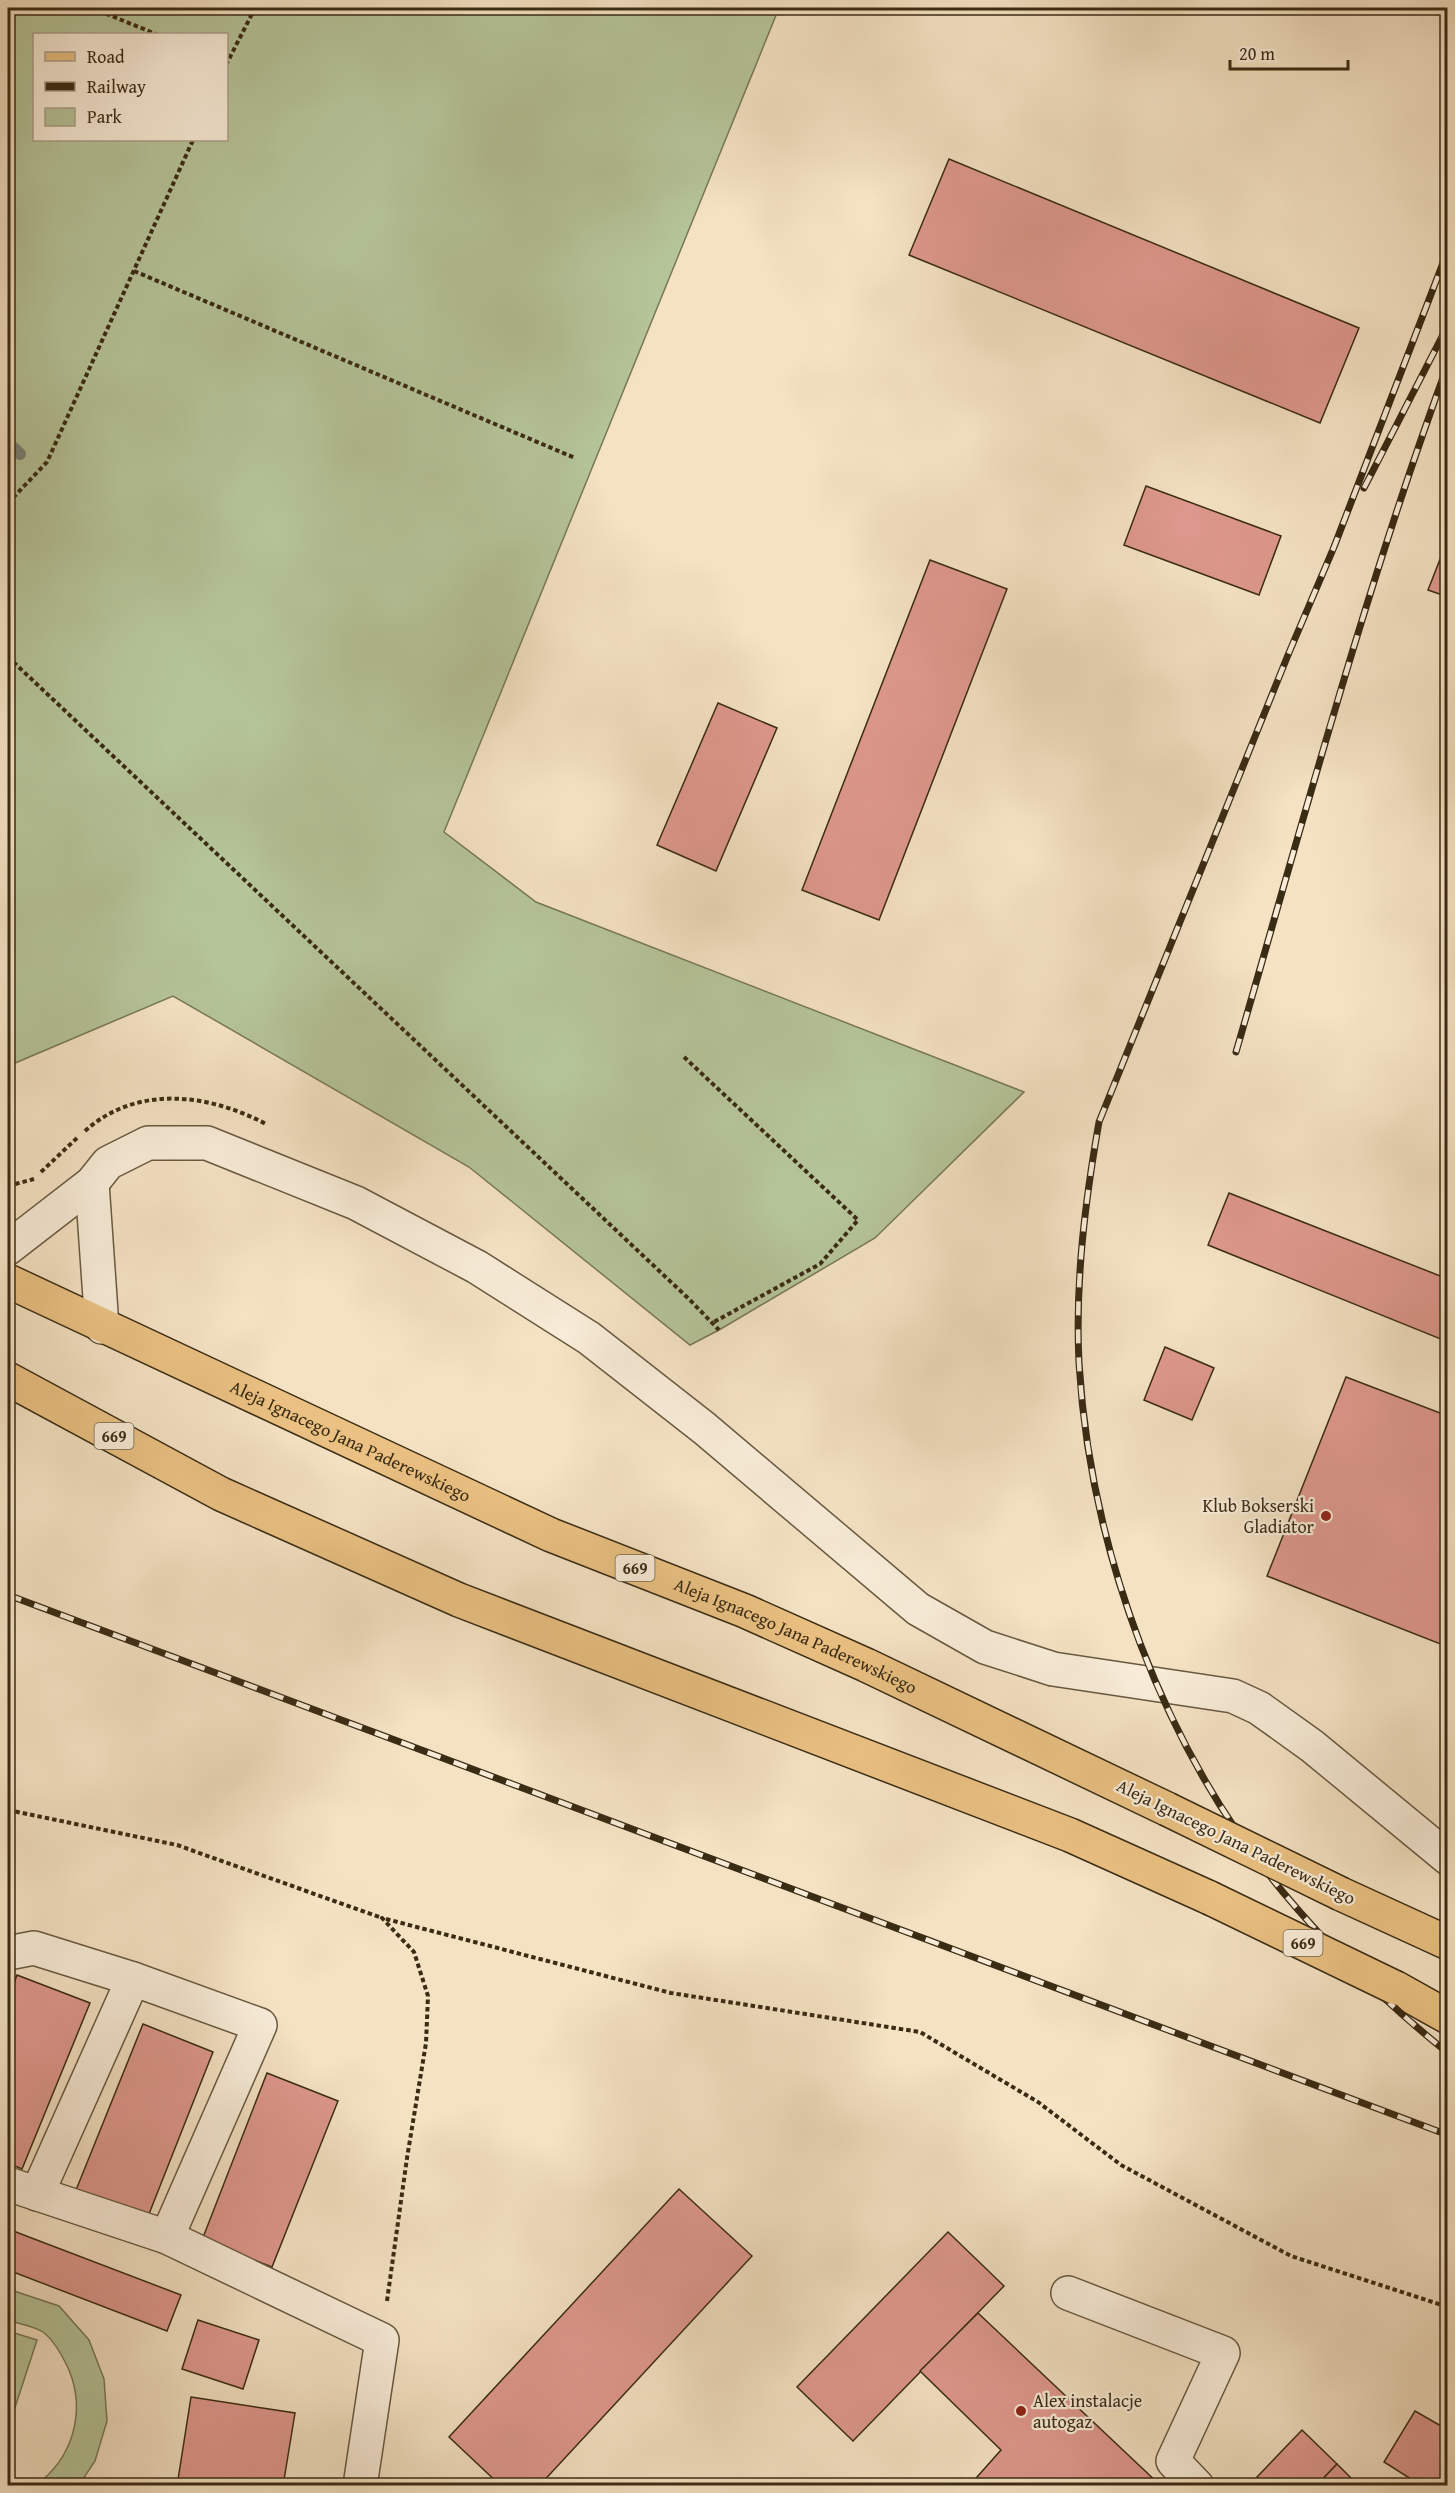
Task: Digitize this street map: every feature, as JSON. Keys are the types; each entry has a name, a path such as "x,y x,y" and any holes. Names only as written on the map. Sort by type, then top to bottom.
{"main road":[{"name":"Aleja Ignacego Jana Paderewskiego","path":"8,1281 102,1327 551,1535 745,1611 866,1665 1341,1894 1448,1943"},
{"name":"669","path":"8,1379 221,1494 459,1600 1070,1835 1210,1898 1396,1988"},
{"path":"1396,1988 1448,2007"},
{"path":"1396,1988 1448,2017"}],"lane":[{"path":"8,1248 92,1183 108,1163 148,1143 207,1143 356,1203 477,1266 589,1338 704,1428 918,1609 986,1647 1053,1669 1233,1696 1259,1708 1312,1746 1448,1858"},
{"path":"92,1183 102,1327"},
{"path":"8,1953 34,1948 133,1979 260,2025 167,2236"},
{"path":"133,1979 22,2189 167,2236 382,2340 360,2486"},
{"path":"1068,2293 1223,2353 1173,2461 1197,2486"}],"path":[{"path":"92,8 154,33"},
{"path":"228,63 255,8"},
{"path":"8,503 47,462 193,141"},
{"path":"134,271 574,458"},
{"path":"8,657 719,1330"},
{"path":"684,1057 858,1220 820,1264 712,1323"},
{"path":"8,1810 177,1845 382,1918 671,1994 920,2032 1038,2102 1121,2165 1291,2256 1448,2307"},
{"path":"382,1918 414,1952 428,1996 426,2043 407,2158 382,2340"}],"green space":[{"path":"8,8 779,8 444,832 536,902 1024,1092 875,1238 690,1345 469,1167 173,996 8,1066"},
{"path":"8,2289 59,2306 89,2340 104,2379 107,2421 95,2461 79,2485 36,2485 59,2462 73,2433 76,2418 74,2386 64,2360 55,2345 43,2332 8,2320"},
{"path":"8,2331 37,2340 8,2429"}],"building":[{"path":"949,159 1359,328 1320,423 909,255"},
{"path":"1146,486 1281,536 1259,595 1124,545"},
{"path":"1448,539 1448,597 1428,590"},
{"path":"930,560 1007,589 879,920 802,890"},
{"path":"718,703 777,728 716,871 657,845"},
{"path":"1229,1193 1448,1279 1448,1342 1208,1245"},
{"path":"1165,1347 1214,1368 1192,1420 1144,1400"},
{"path":"1346,1377 1448,1416 1448,1647 1267,1576"},
{"path":"17,1975 90,2003 22,2169 8,2163 8,2000"},
{"path":"143,2024 213,2052 147,2219 76,2190"},
{"path":"267,2073 338,2101 272,2267 202,2240"},
{"path":"679,2189 752,2256 539,2486 501,2486 449,2437"},
{"path":"8,2229 181,2295 167,2331 8,2270"},
{"path":"948,2232 1004,2286 853,2441 797,2387"},
{"name":"Alex instalacje autogaz","path":"978,2313 1161,2486 969,2486 1001,2450 920,2371"},
{"path":"198,2320 259,2340 243,2389 182,2369"},
{"path":"191,2397 295,2413 283,2486 177,2486"},
{"path":"1415,2411 1448,2430 1448,2486 1422,2486 1384,2462"},
{"path":"1302,2430 1337,2464 1316,2486 1266,2486 1257,2477"},
{"path":"1337,2464 1359,2486 1316,2486"}],"waterway":[{"path":"8,443 20,454"}],"railway":[{"path":"1448,250 1334,547 1099,1122 1089,1182 1078,1302 1079,1363 1086,1433 1099,1504 1117,1574 1140,1643 1168,1710 1202,1774 1240,1835 1282,1891 1320,1935 1361,1976 1448,2053"},
{"path":"1364,488 1448,325"},
{"path":"1236,1052 1362,620 1448,364"},
{"path":"8,1595 1448,2135"}],"place":[{"name":"Klub Bokserski Gladiator","path":"1326,1516"},
{"name":"Alex instalacje autogaz","path":"1021,2411"}]}
